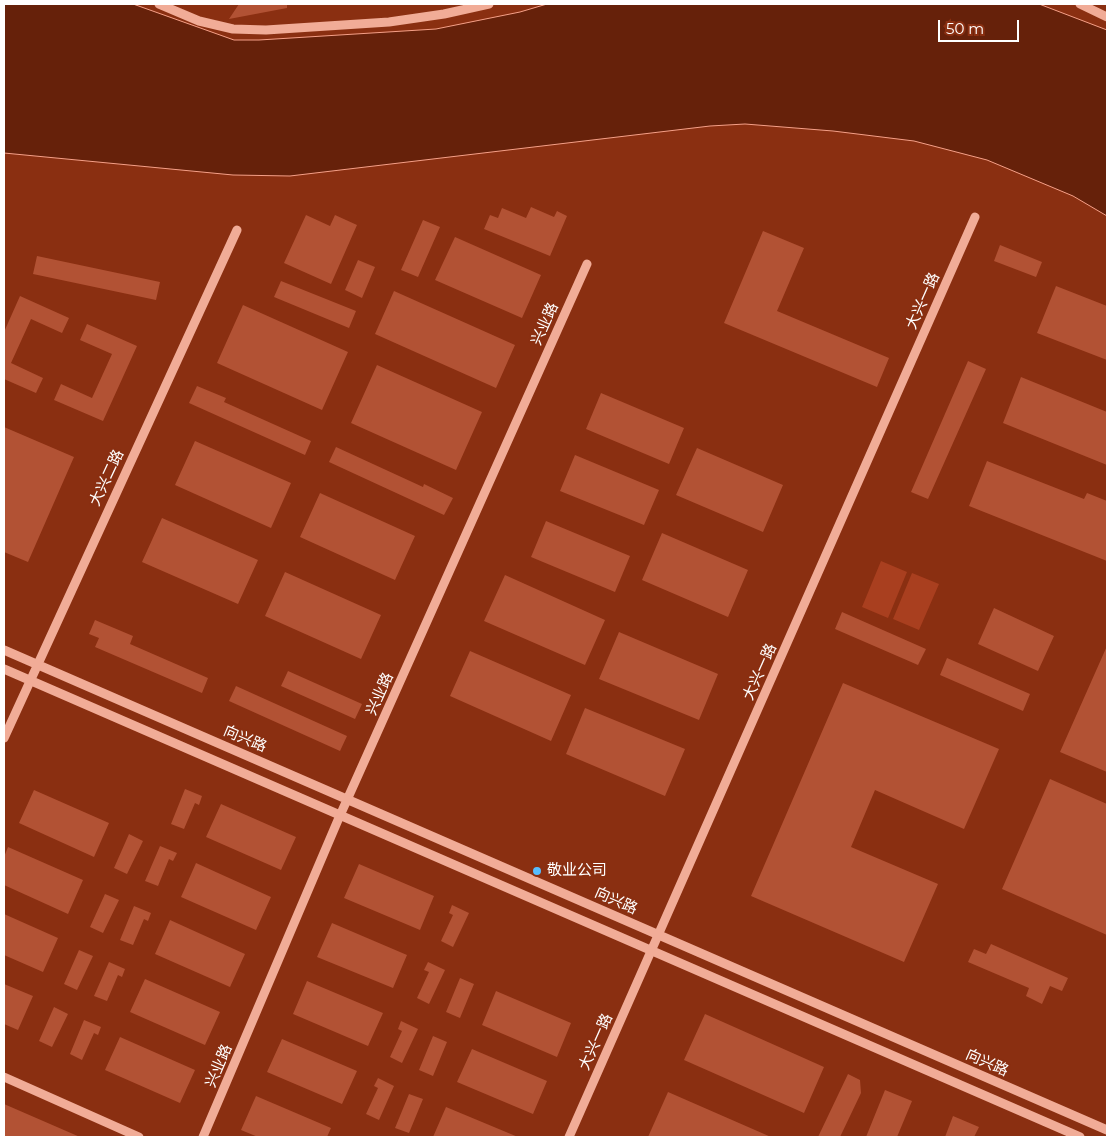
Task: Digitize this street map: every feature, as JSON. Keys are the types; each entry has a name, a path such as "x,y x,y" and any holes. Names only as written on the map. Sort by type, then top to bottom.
{"street":[{"path":"165,5 199,21 232,29 266,30 388,22 444,14 488,4"},
{"path":"1080,4 1107,17"},
{"name":"大兴一路","path":"569,1137 975,217"},
{"name":"大兴二路","path":"4,738 236,230"},
{"name":"兴业路","path":"203,1137 340,815 587,264"},
{"name":"向兴路","path":"4,650 1107,1130"},
{"name":"向兴路","path":"4,668 1080,1137"},
{"path":"4,1078 139,1137"}],"shaded area":[{"path":"4,4 133,4 234,40 259,40 436,29 520,12 547,4 1039,4 1107,30 1107,216 1073,196 987,160 914,141 833,131 745,124 710,126 290,176 233,175 4,153"},
{"path":"881,561 907,572 888,618 862,607"},
{"path":"912,573 939,584 919,630 893,619"}],"building":[{"path":"239,4 287,4 287,8 229,19"},
{"path":"531,207 554,217 557,211 567,216 550,256 484,229 490,215 498,218 502,208 526,218"},
{"path":"306,215 330,226 335,215 357,225 331,284 284,263"},
{"path":"423,220 440,227 418,277 401,270"},
{"path":"763,231 804,248 777,311 889,358 877,387 724,323"},
{"path":"455,237 541,275 522,318 435,280"},
{"path":"1000,245 1042,262 1036,277 994,261"},
{"path":"37,256 160,282 156,300 33,274"},
{"path":"358,260 375,267 362,298 345,290"},
{"path":"281,281 356,311 349,328 274,297"},
{"path":"1056,286 1107,306 1107,360 1037,333"},
{"path":"394,291 515,345 496,388 375,334"},
{"path":"20,296 69,318 62,333 31,319 11,363 43,378 36,393 4,379 4,332"},
{"path":"243,305 348,352 322,410 217,363"},
{"path":"87,324 137,346 103,421 54,400 61,384 92,398 112,354 80,340"},
{"path":"968,361 986,369 928,499 911,492"},
{"path":"377,365 482,412 456,470 351,423"},
{"path":"1021,377 1107,412 1107,465 1003,423"},
{"path":"197,386 226,398 224,402 311,441 305,455 189,403"},
{"path":"601,393 684,428 669,464 586,429"},
{"path":"4,427 74,457 28,562 4,552"},
{"path":"195,441 291,483 271,528 175,485"},
{"path":"336,447 423,487 424,484 453,498 444,515 329,462"},
{"path":"697,448 783,485 763,532 676,495"},
{"path":"575,455 659,490 644,525 560,491"},
{"path":"987,461 1084,499 1087,493 1107,501 1107,561 969,506"},
{"path":"320,493 415,536 395,580 300,537"},
{"path":"162,518 258,560 238,604 142,562"},
{"path":"546,521 630,556 615,592 531,557"},
{"path":"662,533 748,570 728,617 642,580"},
{"path":"285,572 381,615 361,659 265,616"},
{"path":"505,575 605,620 585,665 484,621"},
{"path":"994,608 1054,636 1038,671 978,644"},
{"path":"842,612 926,649 918,665 835,629"},
{"path":"95,620 133,636 130,644 208,678 202,693 95,647 99,638 89,634"},
{"path":"619,632 718,674 699,720 599,679"},
{"path":"1107,646 1107,772 1060,752"},
{"path":"470,651 571,695 551,741 450,696"},
{"path":"947,658 1030,694 1023,711 940,675"},
{"path":"288,671 362,704 355,719 281,686"},
{"path":"843,683 999,749 964,829 875,790 851,847 938,884 904,962 751,896"},
{"path":"236,686 347,736 340,751 229,701"},
{"path":"585,708 685,749 665,796 566,754"},
{"path":"1050,779 1107,804 1107,935 1002,889"},
{"path":"185,789 202,796 199,805 195,803 184,829 171,824"},
{"path":"34,790 109,823 94,857 19,823"},
{"path":"221,804 296,837 281,870 206,837"},
{"path":"129,834 143,841 127,874 114,868"},
{"path":"160,846 177,853 173,861 169,859 158,886 145,881"},
{"path":"8,847 83,880 68,914 4,885 4,857"},
{"path":"196,863 271,897 256,930 181,897"},
{"path":"359,864 434,896 420,930 344,898"},
{"path":"105,894 119,900 103,933 90,927"},
{"path":"452,905 469,913 453,947 441,941 453,915 449,913"},
{"path":"134,906 151,913 148,921 144,919 133,945 120,940"},
{"path":"4,914 58,938 43,972 4,955"},
{"path":"170,920 245,954 230,987 155,954"},
{"path":"332,923 407,955 393,988 317,957"},
{"path":"991,944 1068,978 1062,991 1050,986 1042,1004 1026,996 1029,988 968,962 974,949 986,954"},
{"path":"79,950 93,956 77,990 64,984"},
{"path":"109,962 125,969 122,977 118,975 107,1001 94,996"},
{"path":"428,962 445,970 429,1004 417,998 429,972 424,970"},
{"path":"460,978 474,984 460,1018 446,1012"},
{"path":"145,979 220,1012 205,1045 130,1012"},
{"path":"307,981 383,1013 368,1046 293,1014"},
{"path":"4,984 33,996 18,1030 4,1024"},
{"path":"496,991 571,1023 557,1057 482,1025"},
{"path":"54,1007 68,1014 52,1047 39,1041"},
{"path":"705,1014 824,1067 804,1113 684,1060"},
{"path":"84,1020 101,1027 98,1035 94,1033 82,1060 70,1054"},
{"path":"401,1021 418,1029 402,1063 390,1057 402,1031 398,1029"},
{"path":"433,1036 447,1042 433,1076 419,1070"},
{"path":"120,1037 195,1070 180,1103 105,1070"},
{"path":"282,1039 357,1071 342,1104 267,1072"},
{"path":"472,1049 547,1081 533,1114 457,1082"},
{"path":"848,1074 860,1080 861,1093 840,1137 818,1137"},
{"path":"378,1078 394,1086 379,1120 366,1114 378,1088 374,1086"},
{"path":"885,1090 912,1101 897,1137 866,1137"},
{"path":"668,1092 771,1137 648,1137"},
{"path":"409,1094 423,1099 409,1133 395,1128"},
{"path":"256,1096 331,1128 327,1137 258,1137 241,1130"},
{"path":"4,1104 80,1137 4,1137"},
{"path":"446,1107 518,1137 433,1137"},
{"path":"953,1116 979,1127 974,1137 945,1137"}],"place":[{"name":"敬业公司","path":"537,871"}]}
